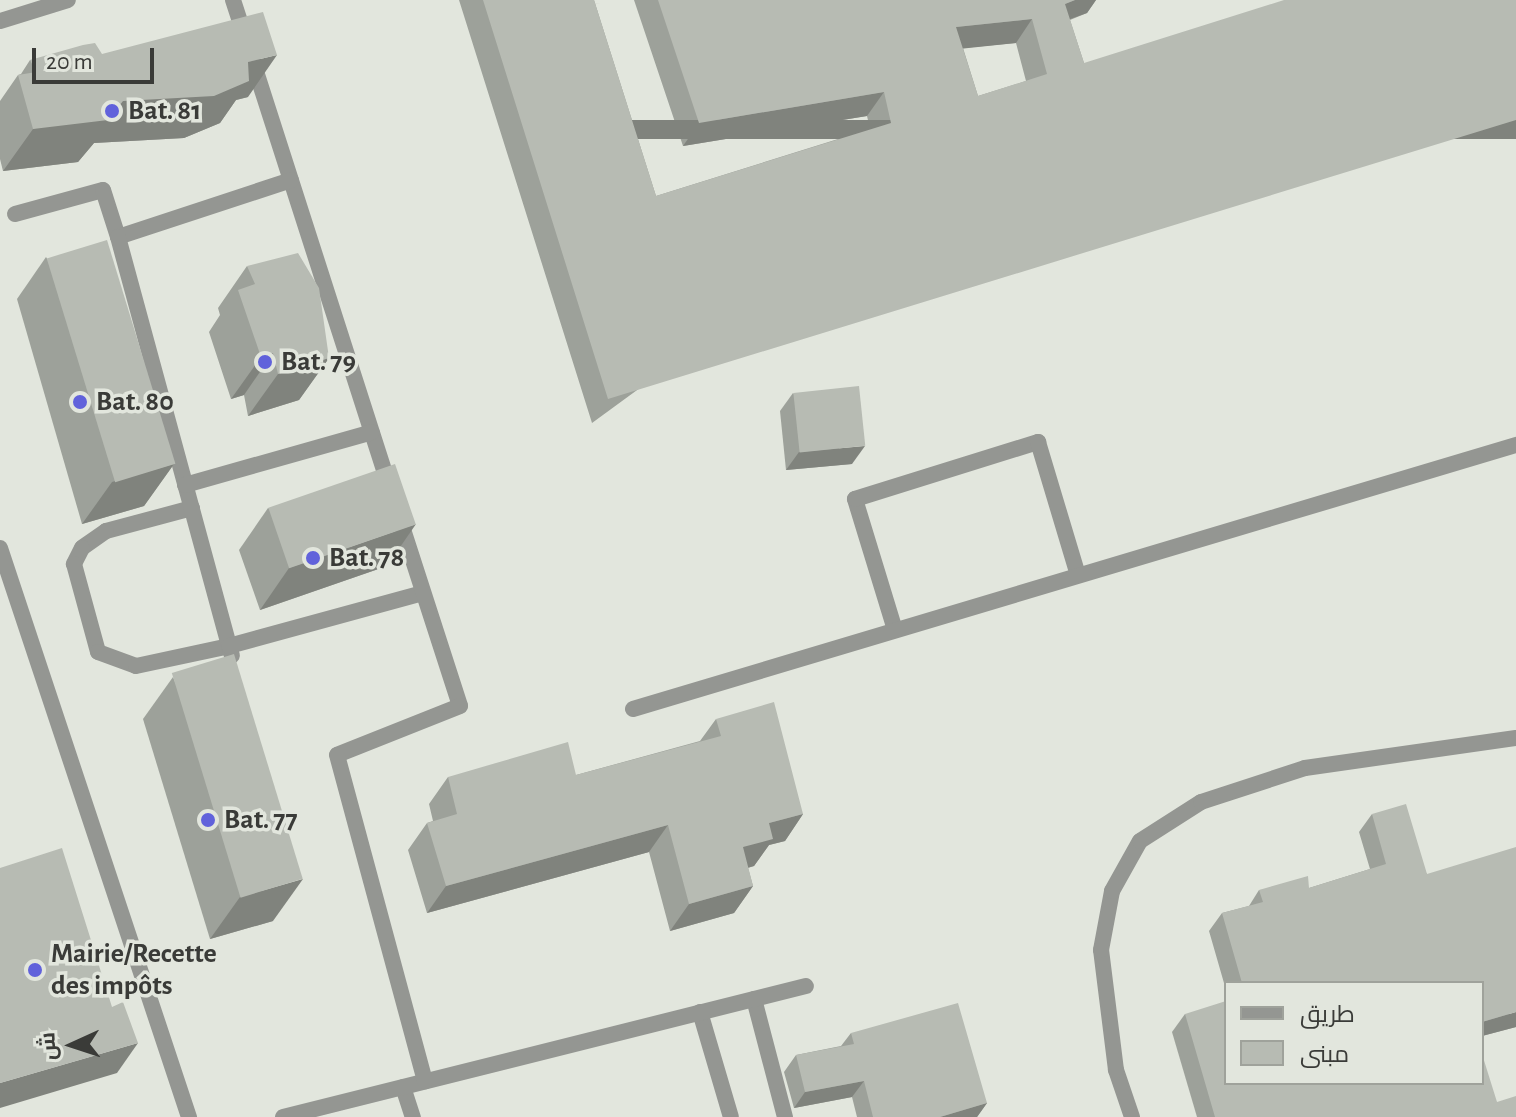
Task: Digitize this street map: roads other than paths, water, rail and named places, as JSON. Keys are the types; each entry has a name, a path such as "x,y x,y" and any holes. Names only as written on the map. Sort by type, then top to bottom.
{"street":[{"path":"0,21 68,0"},
{"path":"233,0 460,706 337,755 425,1081"},
{"path":"118,237 291,180"},
{"path":"15,214 103,190 237,675"},
{"path":"185,485 372,432"},
{"path":"895,630 855,499 1038,442 1078,575"},
{"path":"633,709 1516,445"},
{"path":"192,508 106,531 82,548 74,564 94,637 111,662 136,666 229,646 423,593"},
{"path":"0,548 189,1117"},
{"path":"1132,1117 1116,1070 1101,950 1112,891 1140,841 1201,802 1305,768 1516,738"},
{"path":"283,1117 806,986"},
{"path":"754,999 785,1117"},
{"path":"700,1012 731,1117"},
{"path":"403,1087 413,1117"}],"place":[{"name":"Bat. 81","path":"112,111"},
{"name":"Bat. 79","path":"265,362"},
{"name":"Bat. 80","path":"80,402"},
{"name":"Bat. 78","path":"313,558"},
{"name":"Bat. 77","path":"208,820"},
{"name":"Mairie/Recette des impôts","path":"35,970"}]}
